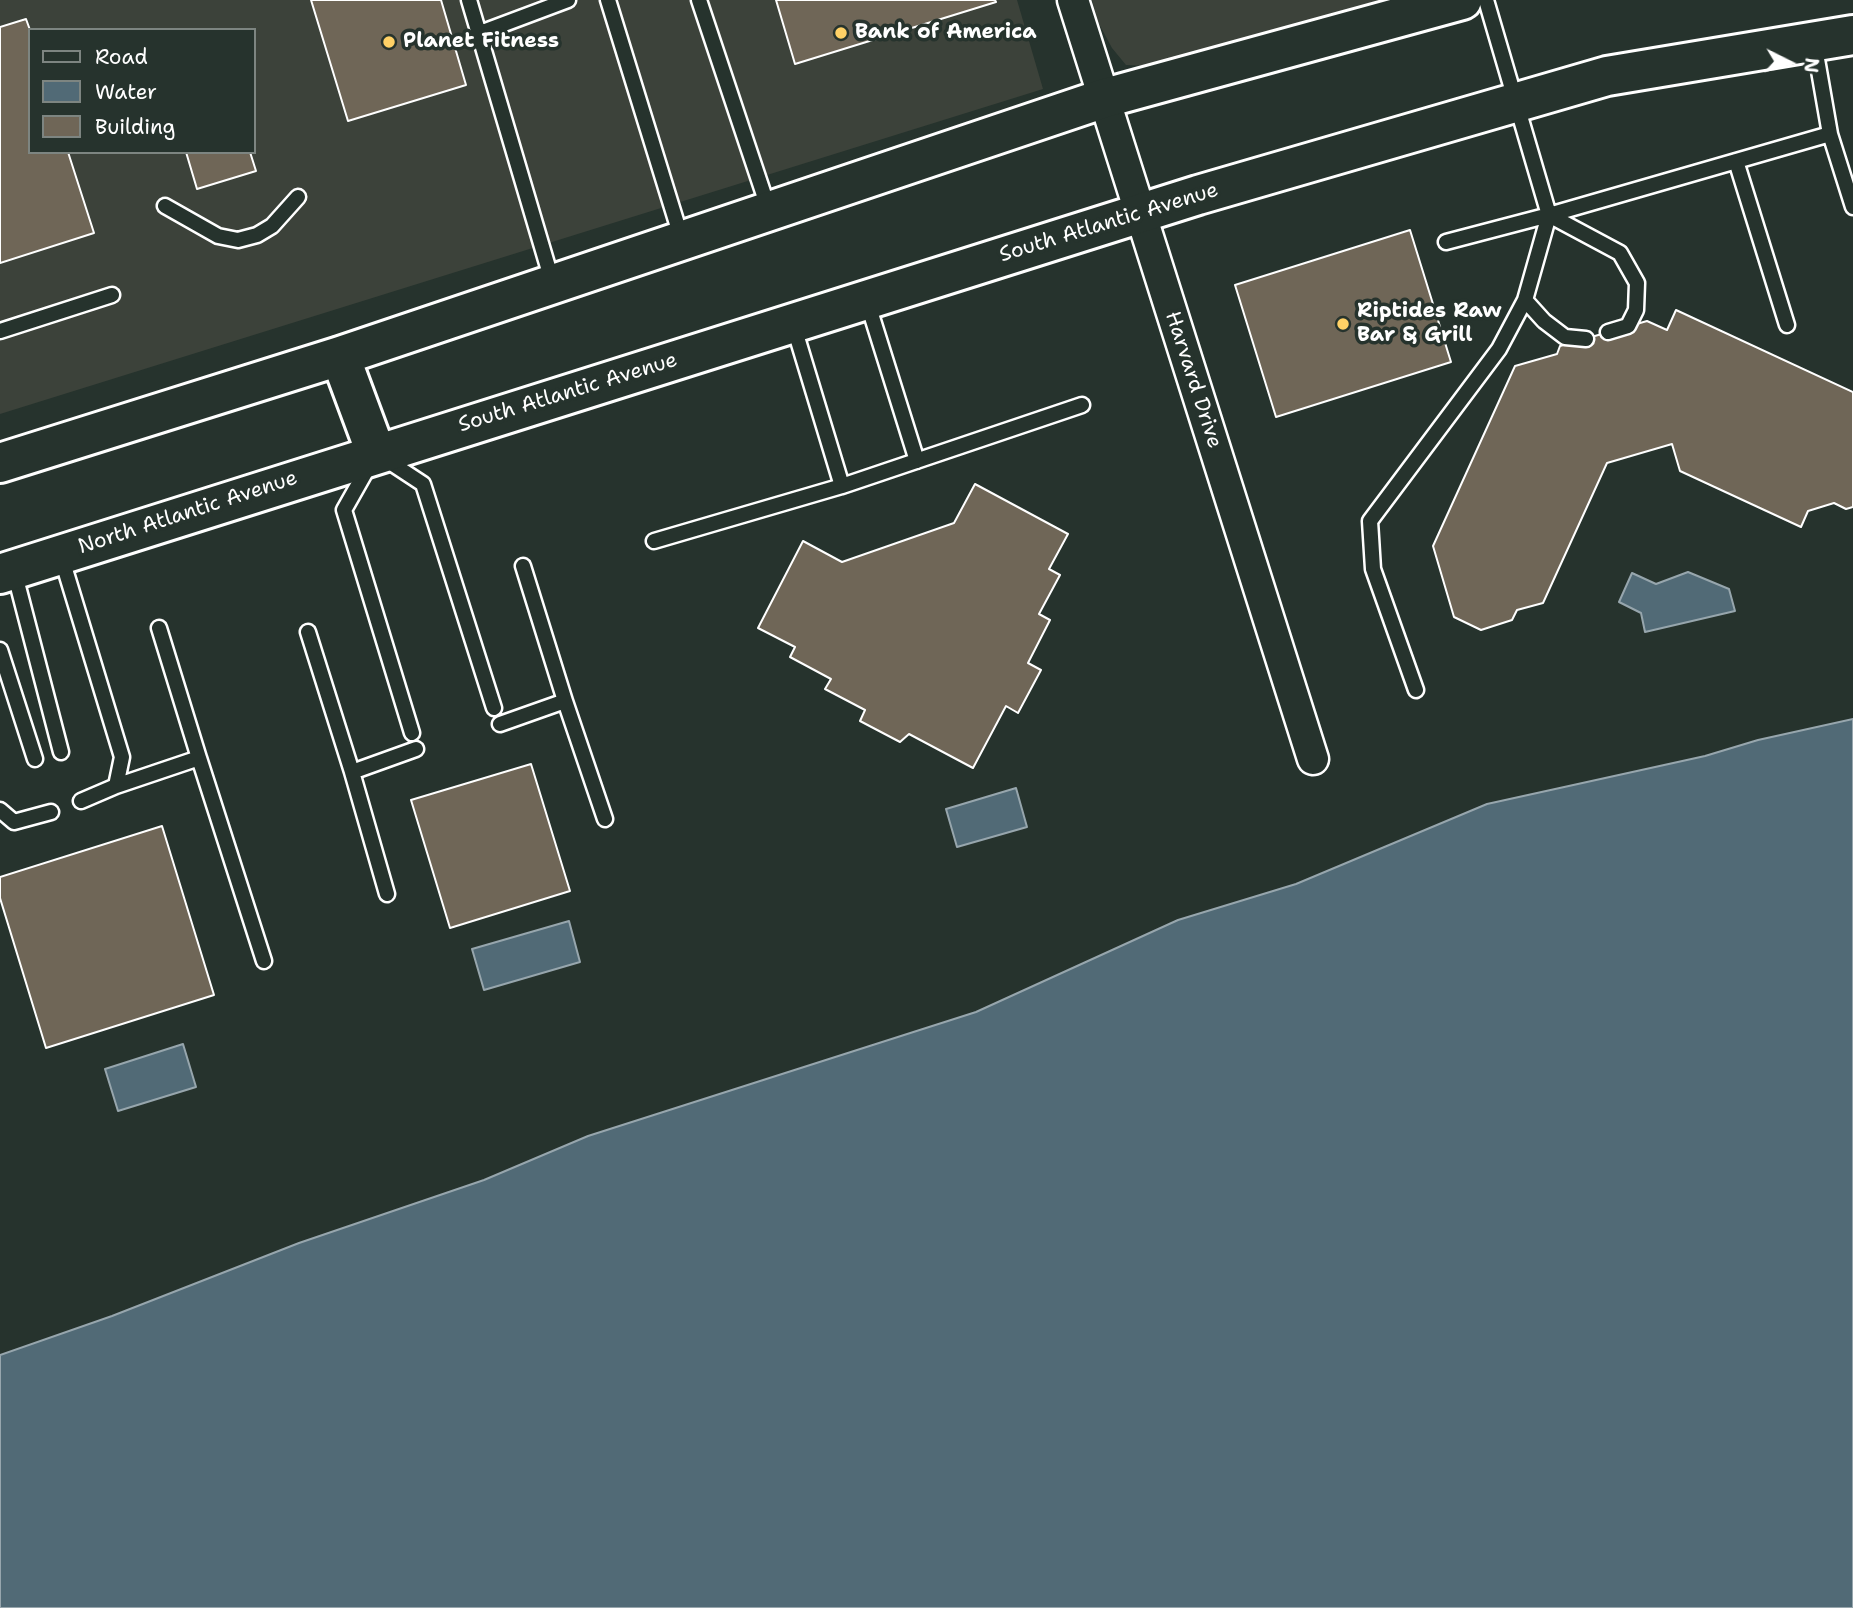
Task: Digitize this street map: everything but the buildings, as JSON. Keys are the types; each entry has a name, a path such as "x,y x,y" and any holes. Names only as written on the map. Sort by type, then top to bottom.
{"main road":[{"path":"0,463 340,356 1105,97 1462,0"},
{"name":"South Atlantic Avenue","path":"376,453 1140,212 1607,76 1853,35"},
{"path":"340,356 376,453"},
{"name":"North Atlantic Avenue","path":"7,571 376,453"}],"street":[{"name":"Harvard Drive","path":"1073,0 1313,760"}],"lane":[{"path":"469,0 553,285"},
{"path":"480,33 568,0"},
{"path":"608,0 682,240"},
{"path":"699,0 769,211"},
{"path":"1416,690 1373,569 1370,521 1499,349 1525,300 1549,215 1486,0"},
{"path":"1814,42 1830,134 1853,207"},
{"path":"1446,242 1830,134"},
{"path":"1736,160 1787,325"},
{"path":"165,206 218,236 238,240 257,235 272,226 298,197"},
{"path":"1549,215 1620,253 1637,283 1636,310 1628,326 1608,332"},
{"path":"0,331 112,295"},
{"path":"866,299 917,461"},
{"path":"1525,300 1544,321 1565,337 1586,339"},
{"path":"792,323 842,486"},
{"path":"654,541 842,486 1082,405"},
{"path":"412,733 344,510 376,453 423,484 494,708"},
{"path":"61,554 122,757 116,786"},
{"path":"523,566 605,819"},
{"path":"7,571 61,752"},
{"path":"159,628 264,961"},
{"path":"308,632 387,894"},
{"path":"0,650 36,759"},
{"path":"500,724 565,701"},
{"path":"352,772 416,749"},
{"path":"81,801 116,786 199,758"},
{"path":"0,810 7,824 51,812"}],"shaded area":[{"path":"0,0 1017,0 1043,89 0,414"},
{"path":"1092,0 1383,0 1150,66 1126,65 1112,48 1098,22"}],"water":[{"path":"1688,572 1729,589 1735,611 1645,632 1641,613 1619,602 1632,573 1656,584"},
{"path":"1853,719 1853,1608 0,1608 0,1355 112,1316 299,1243 484,1180 588,1136 976,1012 1178,920 1296,884 1487,804 1705,756 1758,740"},
{"path":"1016,788 1027,827 957,847 946,809"},
{"path":"569,921 580,962 484,990 472,949"},
{"path":"183,1044 196,1087 118,1111 105,1069"}],"place":[{"name":"Bank of America","path":"841,33"},
{"name":"Planet Fitness","path":"389,42"},
{"name":"Riptides Raw Bar & Grill","path":"1343,324"}]}
